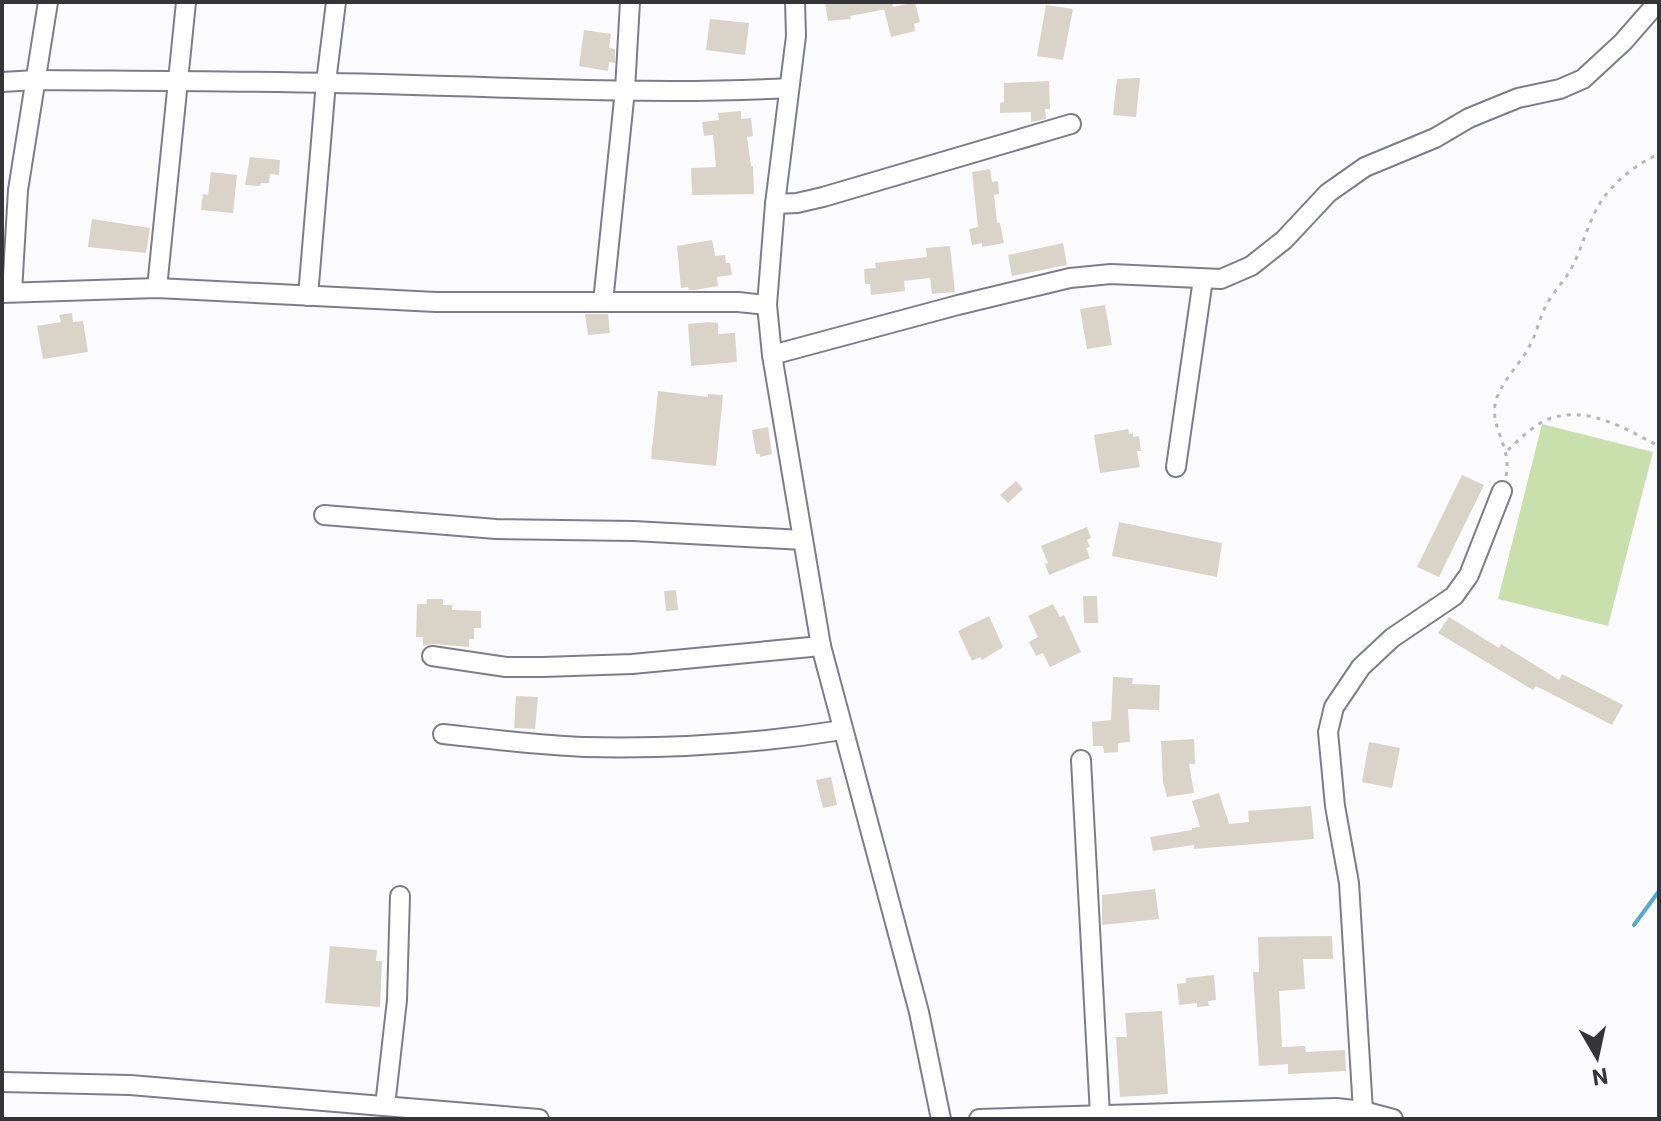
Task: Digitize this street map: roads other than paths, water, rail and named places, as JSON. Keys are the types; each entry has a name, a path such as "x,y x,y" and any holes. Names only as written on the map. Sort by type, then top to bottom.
{"street":[{"path":"48,2 18,190 7,292 157,288 436,302 738,302 767,305"},
{"path":"157,288 186,2"},
{"path":"308,296 336,2"},
{"path":"603,302 625,90 630,2"},
{"path":"795,2 796,36 775,204 767,305 772,355 821,646 919,1012 941,1119"},
{"path":"772,355 1070,278 1111,274 1221,279 1251,266 1284,240 1328,193 1365,167 1518,98 1560,89 1583,79 1623,42 1658,2"},
{"path":"2,82 326,82 730,91 789,88"},
{"path":"775,204 823,197 1071,124"},
{"path":"1176,467 1203,279"},
{"path":"1363,1111 1349,883 1335,806 1328,732 1334,707 1361,667 1392,638 1454,596 1469,575 1502,491"},
{"path":"324,515 496,529 633,531 803,540"},
{"path":"432,656 506,667 543,667 632,664 821,646"},
{"path":"443,734 582,747 704,747 842,730"},
{"path":"1081,760 1100,1115"},
{"path":"385,1106 397,1000 400,896"},
{"path":"2,1082 130,1085 539,1119"},
{"path":"979,1119 1336,1108 1393,1119"}],"waterway":[{"path":"1634,925 1659,891"}]}
